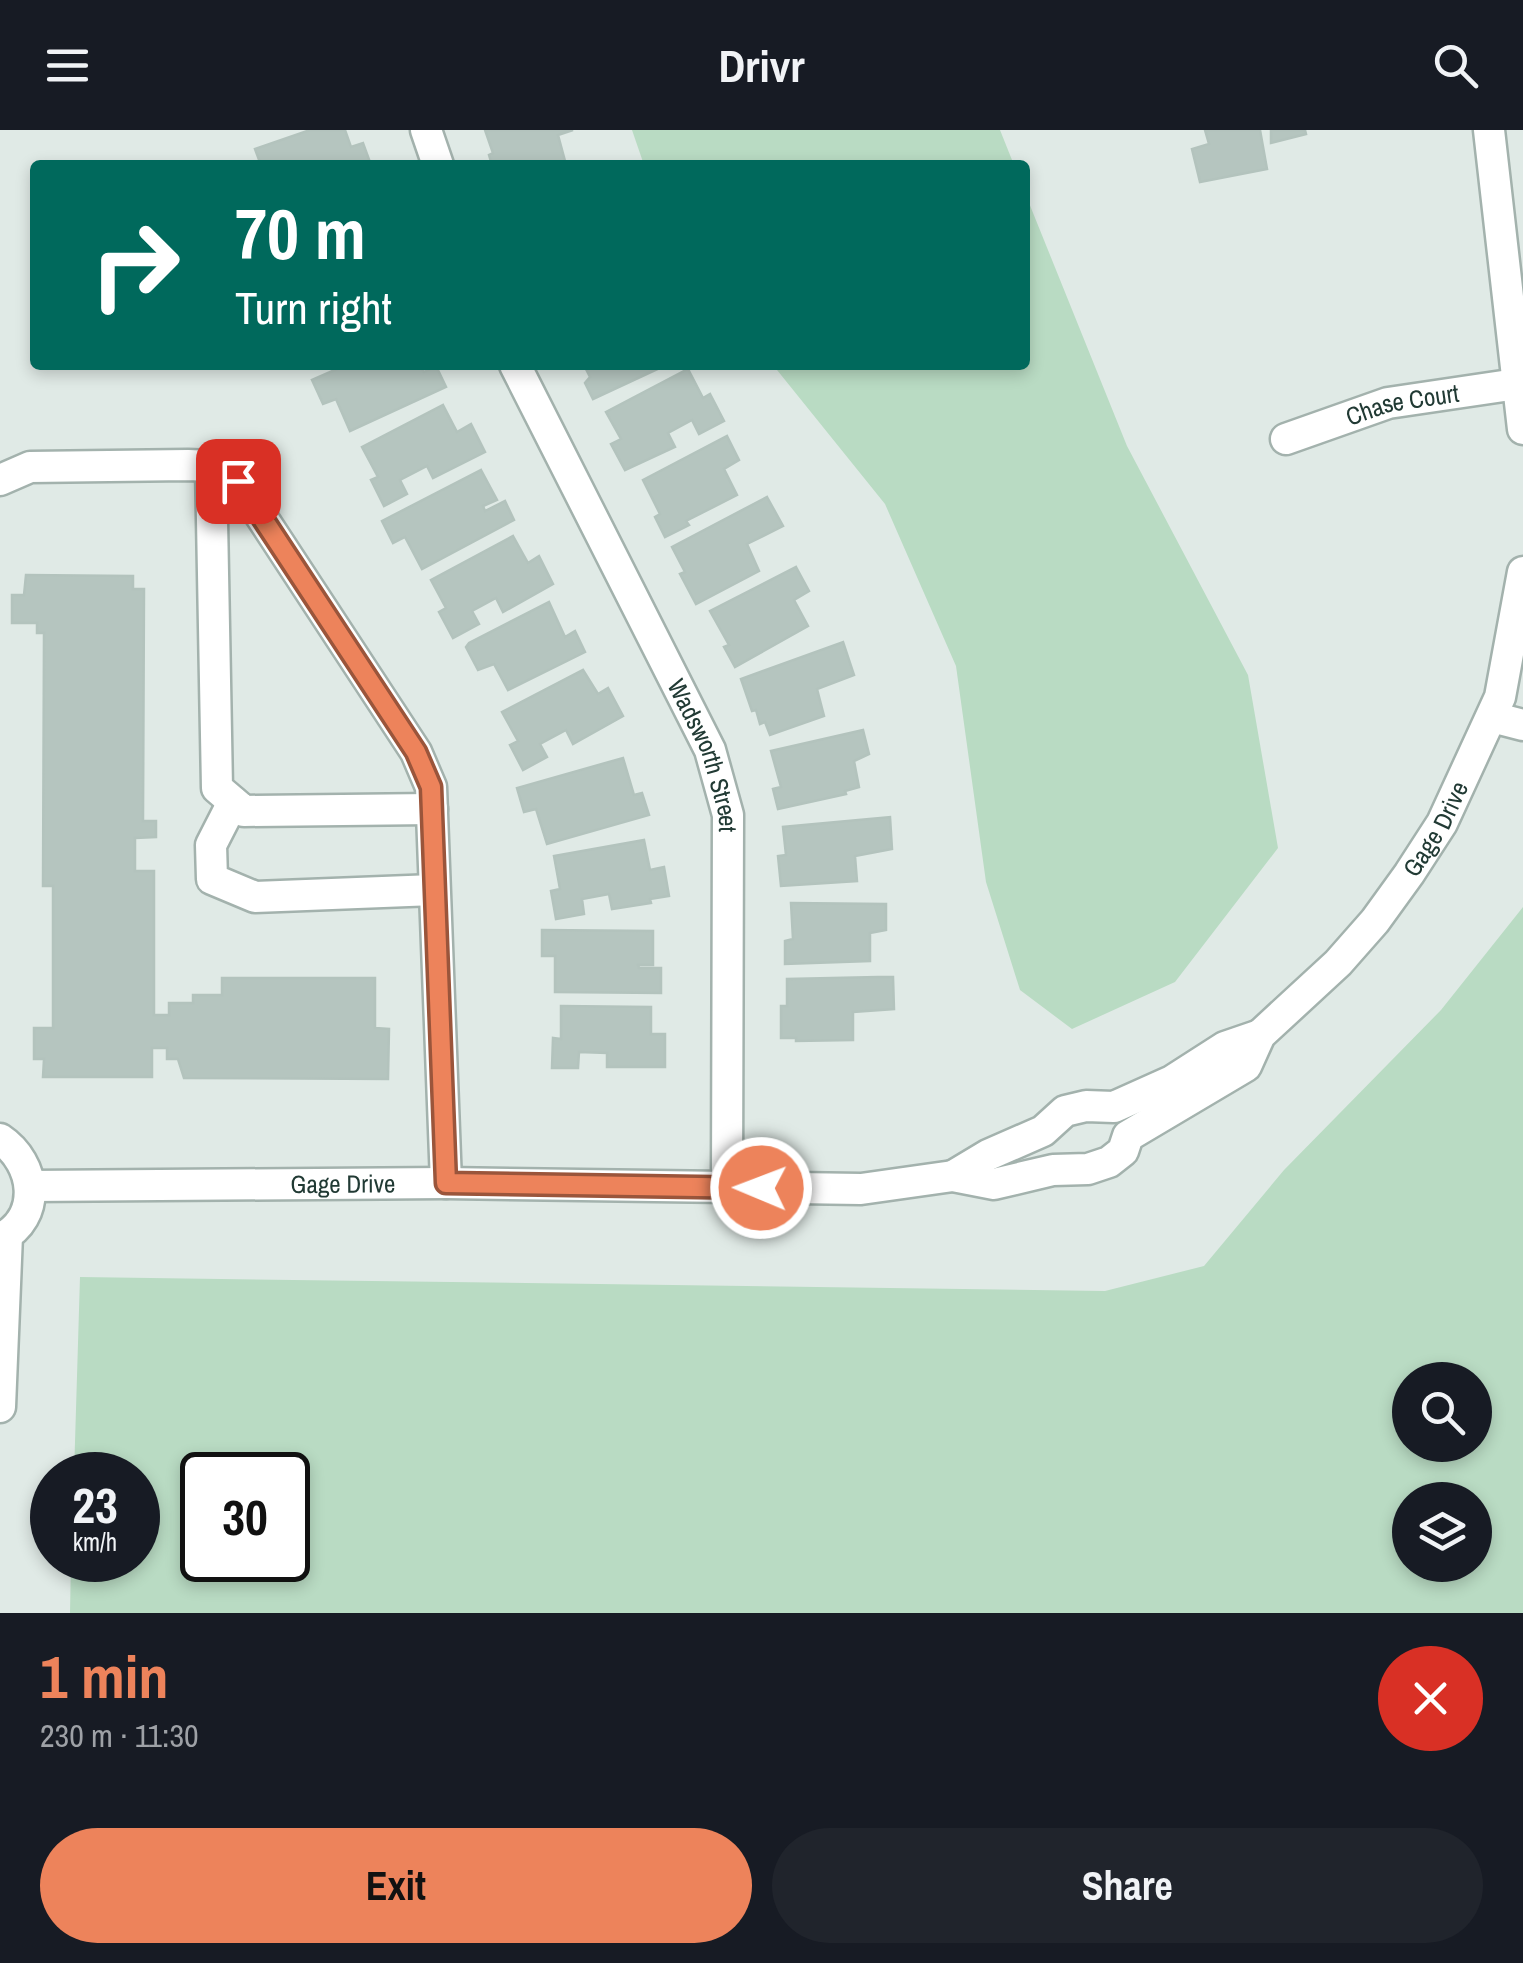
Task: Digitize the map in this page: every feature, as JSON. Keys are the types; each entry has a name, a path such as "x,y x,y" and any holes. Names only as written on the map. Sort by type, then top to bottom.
{"street":[{"path":"426,130 436,160"},
{"path":"1489,130 1523,429"},
{"name":"Wadsworth Street","path":"518,370 710,750 724,799 728,816 728,1187"},
{"name":"Chase Court","path":"1286,439 1388,403 1519,384"},
{"path":"212,466 218,788 244,811 432,809"},
{"path":"0,480 30,467 212,466 238,481 405,736 431,787 446,1183"},
{"name":"Gage Drive","path":"31,1186 446,1183 861,1190 953,1176 994,1184 1109,1162 1123,1151 1128,1136 1246,1066 1260,1035 1338,963 1375,922 1442,823 1492,717 1500,697 1523,572"},
{"path":"1492,717 1523,725"},
{"path":"233,802 211,845 212,878 255,897 434,890"},
{"name":"Gage Drive","path":"953,1176 988,1155 1043,1131 1065,1111 1086,1106 1114,1107 1172,1080 1225,1047 1260,1035"},
{"path":"1114,1107 1128,1136"},
{"path":"0,1139 17,1152 27,1168 31,1186 29,1205 21,1222 4,1237 0,1407"}],"green space":[{"path":"632,130 1000,130 1012,160 642,160"},
{"path":"1030,205 1127,446 1248,675 1278,848 1175,982 1072,1029 1020,990 986,882 956,666 885,504 777,370 1030,370"},
{"path":"1523,907 1523,1613 70,1613 71,1582 160,1582 160,1452 75,1452 80,1277 1105,1291 1204,1266 1284,1170 1441,1010"}],"building":[{"path":"310,130 345,130 351,147 363,143 369,160 259,160 255,149"},
{"path":"485,130 573,130 558,135 565,160 490,160 489,155 493,153"},
{"path":"1205,130 1260,130 1267,169 1200,182 1192,149 1209,144"},
{"path":"1271,130 1305,130 1306,134 1271,143"},
{"path":"335,370 438,370 446,387 350,431 336,399 323,404 312,380"},
{"path":"586,370 655,370 593,399 585,383 590,377"},
{"path":"689,370 703,398 710,394 724,421 699,434 692,420 668,433 675,447 625,470 611,444 621,439 606,412"},
{"path":"443,405 457,432 471,424 485,452 433,478 427,466 400,480 407,494 384,506 371,480 378,477 362,447"},
{"path":"727,436 739,460 724,469 737,495 686,521 689,525 665,537 655,517 660,514 643,480"},
{"path":"481,470 497,500 483,506 485,511 505,501 514,520 422,569 405,537 393,543 382,521"},
{"path":"767,497 783,526 747,544 759,571 696,604 680,574 685,572 672,547"},
{"path":"513,536 528,563 539,556 553,584 503,612 496,598 472,611 479,624 453,638 439,612 446,608 431,580"},
{"path":"796,567 809,591 794,600 808,626 735,667 724,647 729,645 710,611"},
{"path":"26,575 133,576 133,589 144,589 143,821 156,821 156,837 135,838 135,871 154,871 154,1015 169,1015 169,1003 193,1003 193,995 222,995 222,978 375,978 375,1028 389,1029 388,1079 184,1078 178,1059 167,1059 167,1048 152,1048 152,1077 43,1077 44,1059 34,1059 34,1028 53,1028 53,886 43,886 44,633 37,633 37,623 12,623 12,595 24,595"},
{"path":"549,602 565,637 575,631 585,652 508,690 494,664 478,670 466,647 469,643"},
{"path":"843,642 854,675 817,689 824,716 770,735 765,722 760,724 756,710 752,711 741,679"},
{"path":"583,670 598,694 608,688 623,716 573,744 566,730 540,744 547,757 523,770 510,745 518,741 502,712"},
{"path":"863,730 869,754 854,761 859,787 845,791 846,794 778,809 773,789 781,787 771,751"},
{"path":"623,758 634,795 642,793 649,815 547,844 536,809 524,812 517,788"},
{"path":"890,817 892,849 855,856 857,881 781,886 778,856 786,855 783,827"},
{"path":"644,840 650,870 664,867 669,896 612,909 609,894 582,899 584,914 556,919 551,891 560,889 554,856"},
{"path":"791,903 886,904 886,930 870,933 870,961 785,964 785,941 793,939"},
{"path":"542,930 653,931 653,965 638,965 661,968 661,993 555,992 555,956 542,956"},
{"path":"893,977 894,1009 853,1012 853,1040 781,1038 781,1006 787,1006 787,979"},
{"path":"561,1006 651,1007 651,1034 665,1034 665,1067 607,1067 607,1053 579,1052 578,1068 552,1068 553,1038 561,1039"}],"route":[{"path":"238,481 416,752 431,787 446,1183 761,1188"}]}
